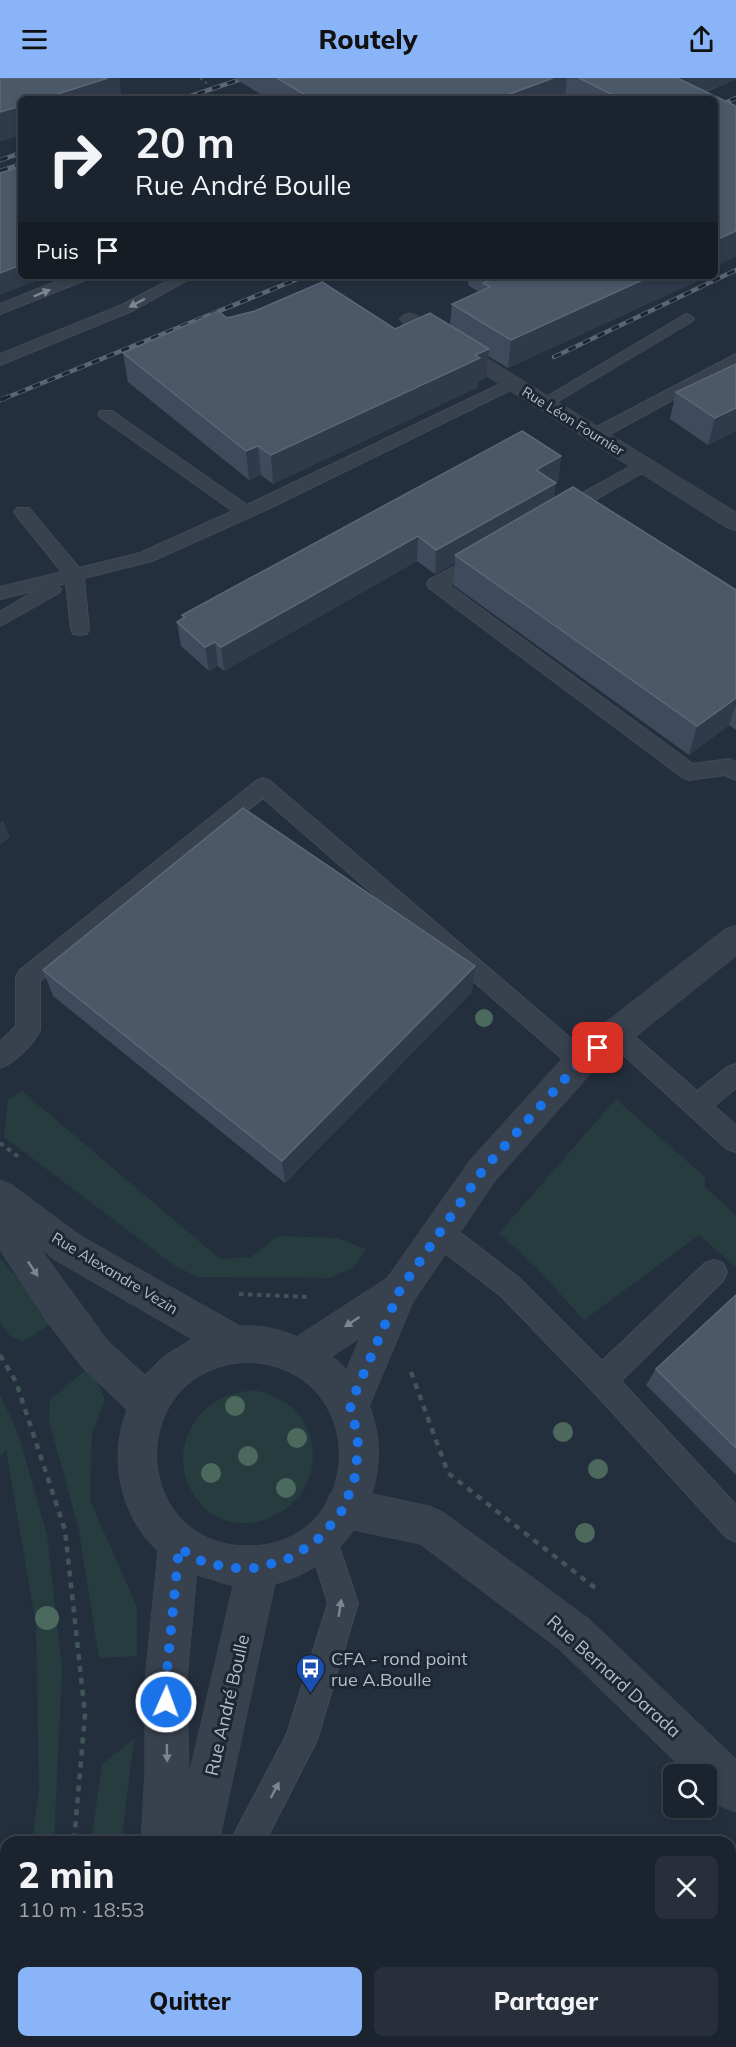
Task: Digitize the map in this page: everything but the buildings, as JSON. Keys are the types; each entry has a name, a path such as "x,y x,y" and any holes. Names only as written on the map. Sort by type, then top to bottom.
{"street":[{"name":"Rue Léon Fournier","path":"410,319 736,523"},
{"path":"350,1405 400,1290 483,1170 581,1061 736,938"},
{"name":"Rue Alexandre Vezin","path":"0,1196 68,1248 235,1343"},
{"path":"0,1220 94,1354 149,1406"},
{"path":"303,1354 400,1290"},
{"path":"235,1343 270,1343 303,1354 330,1375 350,1405 358,1438 356,1474 333,1522 293,1557 258,1568 230,1568 203,1562 179,1548 153,1519 138,1483 138,1443 149,1406 171,1376 201,1354 235,1343"},
{"name":"Rue Bernard Darada","path":"333,1522 429,1526 574,1634 736,1790"},
{"path":"164,1836 167,1772 166,1680 179,1548"},
{"name":"Rue André Boulle","path":"197,1836 258,1568"}],"lane":[{"path":"0,309 75,279"},
{"path":"0,360 128,308 182,279"},
{"path":"544,403 686,319"},
{"path":"595,435 736,359"},
{"path":"0,593 146,557 246,512 513,383"},
{"path":"106,414 246,512"},
{"path":"538,525 643,465"},
{"path":"23,512 75,575 80,629"},
{"path":"498,549 436,584 689,772 729,767 736,772"},
{"path":"0,620 75,575"},
{"path":"0,1058 28,1030 28,977 263,786 581,1061"},
{"path":"616,1034 736,1141"},
{"path":"696,1106 736,1074"},
{"path":"440,1233 510,1287 602,1380 736,1527"},
{"path":"602,1380 714,1272"},
{"path":"250,1836 301,1740 343,1603 333,1522"}],"path":[{"path":"200,78 209,85"},
{"path":"0,1355 16,1382 65,1530 85,1714 75,1836"},
{"path":"410,1369 448,1473 599,1591"}],"green space":[{"path":"22,1091 220,1259 251,1257 277,1236 337,1238 366,1249 354,1267 330,1278 199,1277 178,1268 4,1137 8,1100"},
{"path":"616,1099 705,1177 705,1187 736,1215 736,1267 699,1235 584,1320 537,1268 499,1233"},
{"path":"0,1258 55,1321 24,1341 10,1336 0,1322"},
{"path":"92,1364 105,1401 92,1433 90,1500 137,1607 137,1656 99,1658 79,1530 49,1421 50,1400"},
{"path":"254,1390 280,1399 300,1416 309,1433 313,1461 306,1484 292,1504 272,1517 249,1523 226,1521 205,1509 189,1486 183,1463 186,1440 197,1418 205,1409 224,1397"},
{"path":"0,1394 19,1436 47,1535 62,1668 54,1836 33,1836 39,1791 36,1624 6,1450 0,1456"},
{"path":"134,1739 122,1836 92,1836 102,1764"}],"railway":[{"path":"191,96 244,78"},
{"path":"718,106 736,98"},
{"path":"0,160 18,154"},
{"path":"0,171 18,165"},
{"path":"718,279 736,270"},
{"path":"3,399 298,279"},
{"path":"554,357 717,279"},
{"path":"0,400 7,397"}],"place":[{"name":"CFA - rond point rue A.Boulle","path":"310,1694"}],"route":[{"path":"166,1702 166,1680 179,1548 203,1562 230,1568 258,1568 293,1557 322,1536 344,1508 356,1474 358,1438 350,1405 400,1290 483,1170 581,1061 598,1048"}]}
